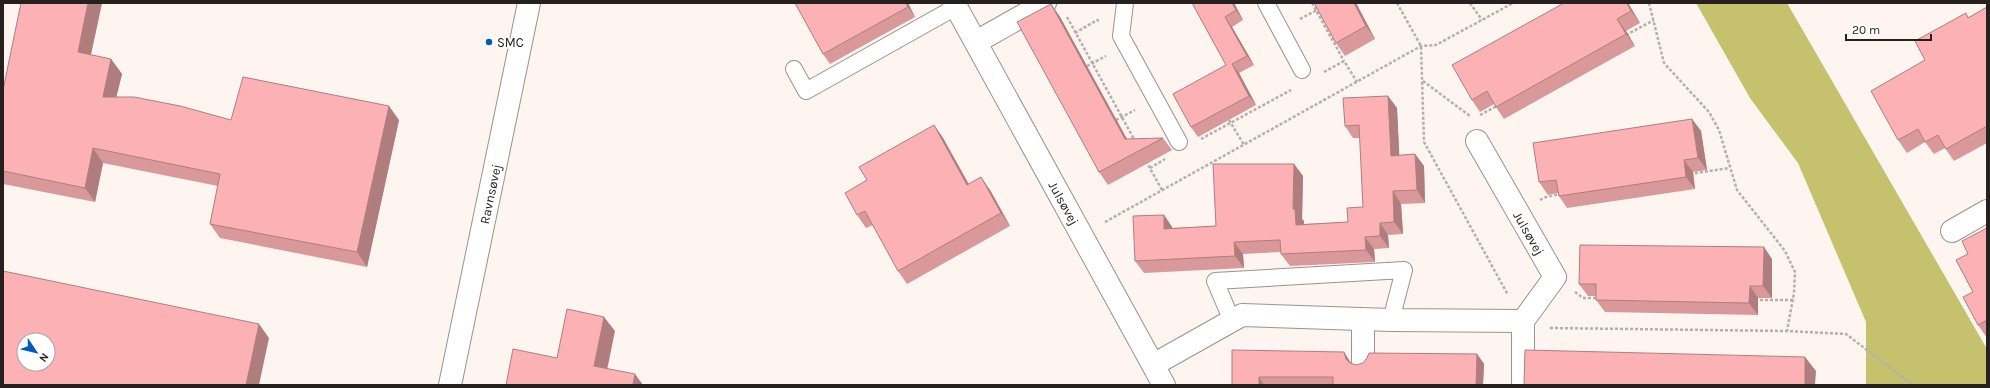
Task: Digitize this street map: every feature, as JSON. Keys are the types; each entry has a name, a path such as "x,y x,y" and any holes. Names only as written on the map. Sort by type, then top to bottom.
{"street":[{"name":"Ravnsøvej","path":"450,385 529,3"},
{"path":"976,42 1045,3"},
{"name":"Julsøvej","path":"955,5 1164,385"},
{"name":"Julsøvej","path":"1477,141 1554,277"},
{"path":"1952,231 1987,211"},
{"path":"1523,385 1522,321 1554,277"},
{"path":"1153,365 1242,315 1391,320 1522,321"},
{"path":"1363,319 1363,362"}],"lane":[{"path":"1125,3 1121,36 1178,142"},
{"path":"1266,3 1302,70"},
{"path":"794,69 806,91 955,5"},
{"path":"1232,321 1215,281 1404,270 1391,320"}],"path":[{"path":"1312,3 1318,9 1344,61 1357,82"},
{"path":"1398,3 1421,46 1424,142 1522,321 1545,328 1787,331 1846,334 1913,385"},
{"path":"1470,3 1482,20"},
{"path":"1081,235 1421,46 1436,45 1513,3"},
{"path":"1649,3 1664,63 1709,112 1719,130 1729,168 1737,190 1785,251 1795,272 1787,331"},
{"path":"1302,18 1318,9"},
{"path":"1065,14 1136,142"},
{"path":"1620,39 1654,20"},
{"path":"1087,66 1105,57"},
{"path":"1318,76 1344,61"},
{"path":"1422,81 1472,118"},
{"path":"1197,142 1298,86"},
{"path":"1477,141 1488,134 1478,116 1498,105"},
{"path":"1116,120 1136,109"},
{"path":"1229,120 1244,145"},
{"path":"1143,155 1162,190"},
{"path":"1150,168 1170,156"},
{"path":"1683,175 1729,168"},
{"path":"1516,212 1546,197 1569,193"},
{"path":"1554,277 1583,298 1606,298"},
{"path":"1754,300 1792,300"}],"shaded area":[{"path":"1696,3 1787,3 1987,349 1987,385 1866,385 1866,322 1798,163 1750,98"}],"building":[{"path":"21,3 88,3 78,52 111,59 103,97 134,97 180,106 231,120 243,77 389,106 357,252 210,224 220,174 93,148 85,188 3,171 3,90"},
{"path":"795,3 906,3 908,7 823,54"},
{"path":"1192,3 1232,3 1236,10 1225,17 1247,56 1232,64 1249,96 1191,127 1173,94 1226,65"},
{"path":"1314,3 1354,3 1366,26 1336,43"},
{"path":"1564,3 1627,3 1631,11 1617,19 1626,34 1496,107 1487,91 1472,100 1452,65"},
{"path":"1051,4 1125,139 1163,138 1099,172 1017,22"},
{"path":"1987,7 1987,126 1946,149 1938,135 1925,142 1918,129 1898,140 1871,91 1925,60 1915,41 1966,13 1968,18"},
{"path":"1388,96 1391,156 1415,154 1417,190 1393,191 1394,222 1380,223 1380,236 1365,237 1366,250 1281,254 1280,240 1234,242 1235,256 1135,261 1133,216 1164,215 1164,229 1216,226 1213,164 1294,164 1293,209 1295,209 1296,225 1348,222 1347,208 1363,207 1359,125 1345,126 1343,98"},
{"path":"1692,119 1698,158 1684,160 1686,177 1559,196 1556,180 1539,182 1533,143"},
{"path":"934,125 967,185 981,177 1001,213 898,271 865,211 857,215 845,193 867,180 859,167"},
{"path":"1987,228 1987,320 1978,325 1963,297 1973,292 1956,260 1968,254 1962,241"},
{"path":"1580,245 1764,247 1763,286 1750,286 1749,303 1596,300 1596,284 1579,284"},
{"path":"3,271 259,324 246,385 3,385"},
{"path":"567,309 604,317 594,366 635,374 633,384 638,385 506,385 513,349 557,358"},
{"path":"1232,350 1344,352 1346,359 1350,363 1356,365 1363,363 1369,353 1477,354 1476,385 1333,385 1333,377 1259,377 1259,385 1232,385"},
{"path":"1525,350 1805,357 1805,385 1524,385"}],"place":[{"name":"SMC","path":"489,42"}]}
